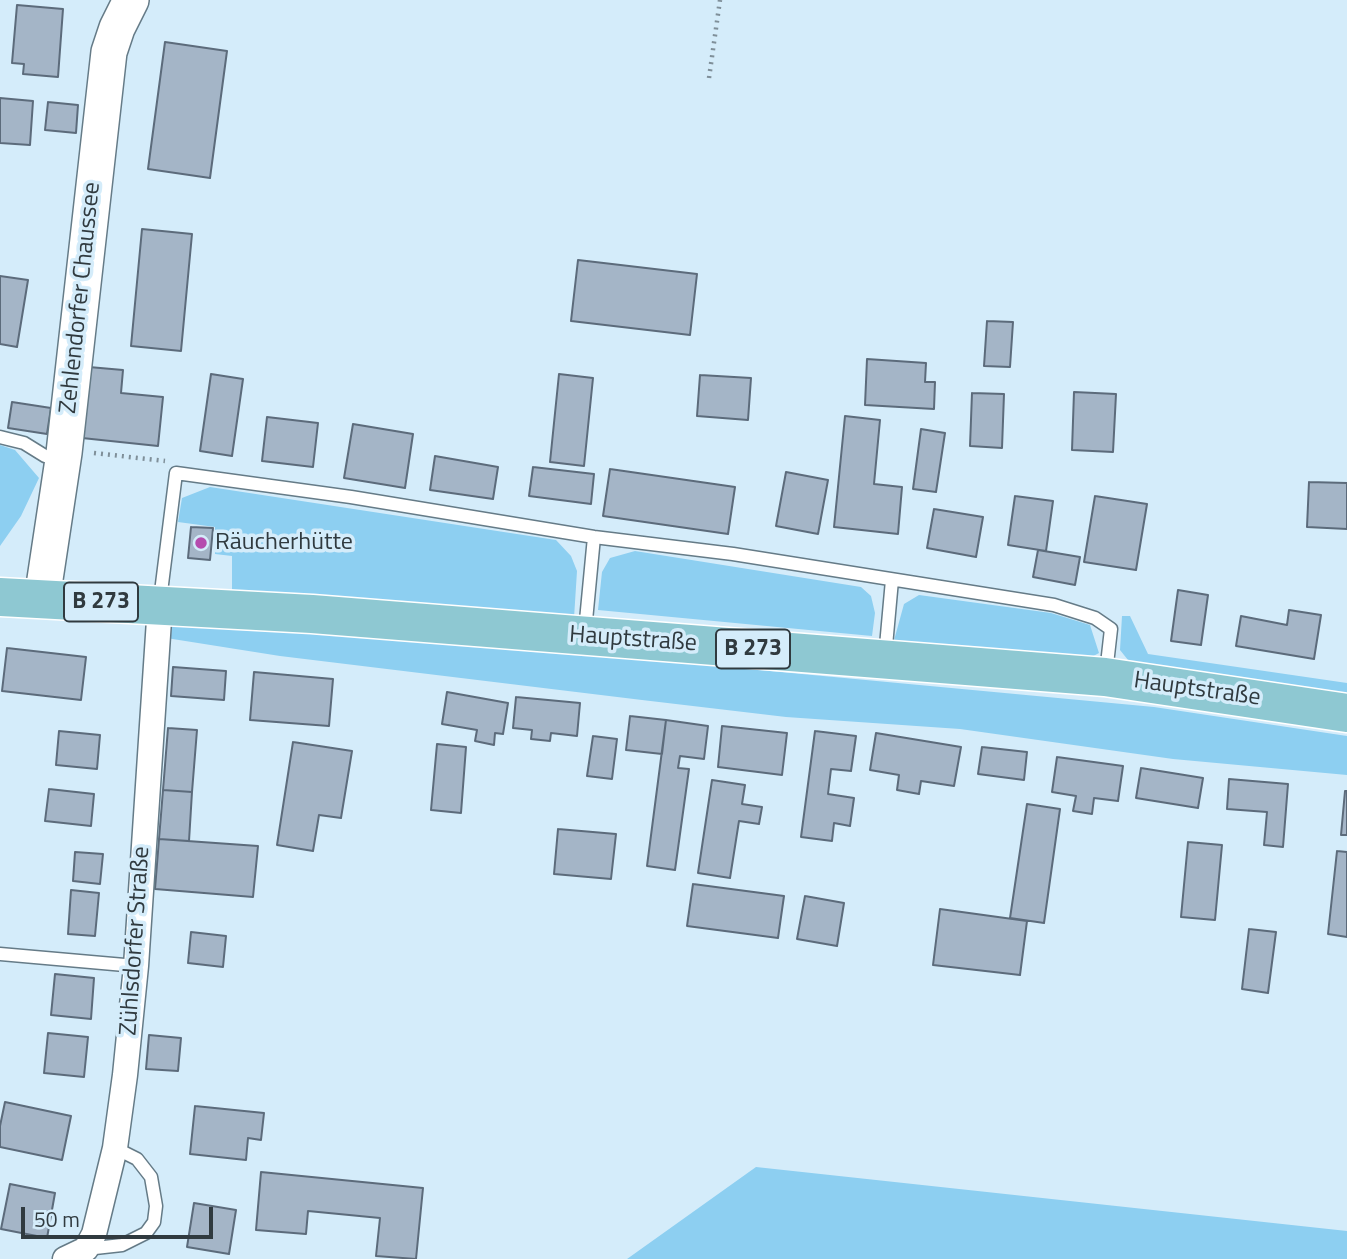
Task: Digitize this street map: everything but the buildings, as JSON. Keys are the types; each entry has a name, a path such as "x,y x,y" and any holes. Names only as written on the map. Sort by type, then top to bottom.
{"main road":[{"name":"Zehlendorfer Chaussee","path":"41,599 72,454 109,52 131,0"},
{"name":"Hauptstraße","path":"0,597 312,614 1105,677 1347,713"}],"street":[{"name":"Zühlsdorfer Straße","path":"76,1254 94,1234 115,1148 125,1075 136,966 160,604"}],"lane":[{"path":"0,437 24,443 45,456 72,454"},
{"path":"160,604 176,473 594,537 733,554 1054,605 1095,618 1111,629 1105,677"},
{"path":"584,636 594,537"},
{"path":"884,660 892,580"},
{"path":"0,954 136,966"},
{"path":"76,1254 122,1245 146,1233 154,1222 156,1206 152,1177 136,1159 115,1148"}],"path":[{"path":"709,78 720,0"},
{"path":"72,454 176,462"}],"shaded area":[{"path":"0,445 15,450 39,478 21,516 0,546"},
{"path":"210,487 556,540 571,556 577,571 574,618 232,590 232,556 215,554 215,527 178,522 182,498"},
{"path":"635,551 861,587 871,596 875,613 872,636 598,610 602,572 610,558"},
{"path":"919,595 1051,613 1090,625 1099,653 1086,660 893,644 904,604"},
{"path":"1122,616 1130,616 1148,654 1347,683 1347,699 1132,665 1120,650"},
{"path":"215,619 1154,707 1347,736 1347,775 1173,759 960,729 786,717 280,656 160,637 166,626"},
{"path":"756,1167 1347,1231 1347,1259 627,1259"}],"place":[{"name":"Räucherhütte","path":"201,543"}]}
